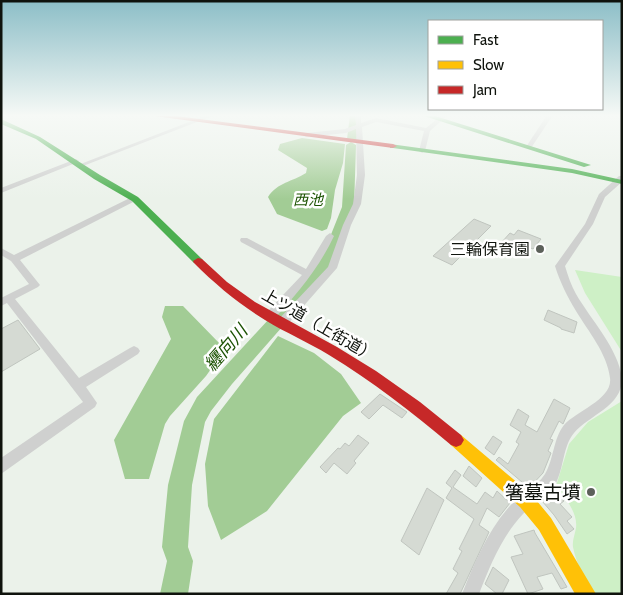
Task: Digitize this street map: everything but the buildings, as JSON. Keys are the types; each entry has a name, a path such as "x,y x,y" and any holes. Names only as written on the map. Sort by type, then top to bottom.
{"main road":[{"name":"上ツ道（上街道）","path":"46,143 97,177 135,199 218,281 276,320 341,356 419,408 526,502 545,524 586,594"},
{"path":"364,143 621,179"},
{"path":"516,143 621,179"}],"street":[{"path":"1,191 138,143"},
{"path":"276,320 332,268 346,226 357,204 360,175 359,143"},
{"path":"422,151 424,143"},
{"path":"529,147 532,143"},
{"path":"470,594 500,530 518,508 544,487 552,475 558,451 566,432 576,422 611,398 617,379 605,348 570,294 564,282 560,266 589,224 602,196 621,179"},
{"path":"14,259 135,199"},
{"path":"276,320 321,255 330,236"},
{"path":"244,240 307,274"},
{"path":"1,251 14,259 35,284 5,300 91,403 1,467"},
{"path":"78,386 134,351"}],"shaded area":[{"path":"575,270 622,277 622,352 585,293"},
{"name":"箸墓古墳","path":"622,401 622,594 594,594 574,553 575,517 556,486 569,444 588,422"}],"water":[{"name":"西池","path":"280,144 345,144 343,163 327,229 322,231 277,214 268,197 276,188 306,173 307,168 278,150"},
{"path":"165,306 183,306 221,345 223,352 206,376 165,424 149,479 125,479 114,440 171,339 162,317"},
{"path":"278,336 314,353 341,374 361,403 343,416 267,511 221,540 208,506 205,464 214,419"}],"waterway":[{"name":"纒向川","path":"174,594 180,561 175,547 180,485 195,421 204,404 225,378 298,298 322,266 335,242 348,207 351,145"}],"traffic: fast":[{"path":"45,143 97,177 135,199 198,261"},
{"path":"515,143 587,165"},
{"path":"393,146 572,171 622,182"}],"traffic: slow":[{"path":"456,440 526,501 545,524 586,594"}],"traffic: jam":[{"path":"368,143 393,146"},
{"path":"198,261 251,305 271,318 333,351 371,375 415,406 456,440"}],"place":[{"name":"三輪保育園","path":"540,249"},
{"name":"箸墓古墳","path":"591,492"}]}
